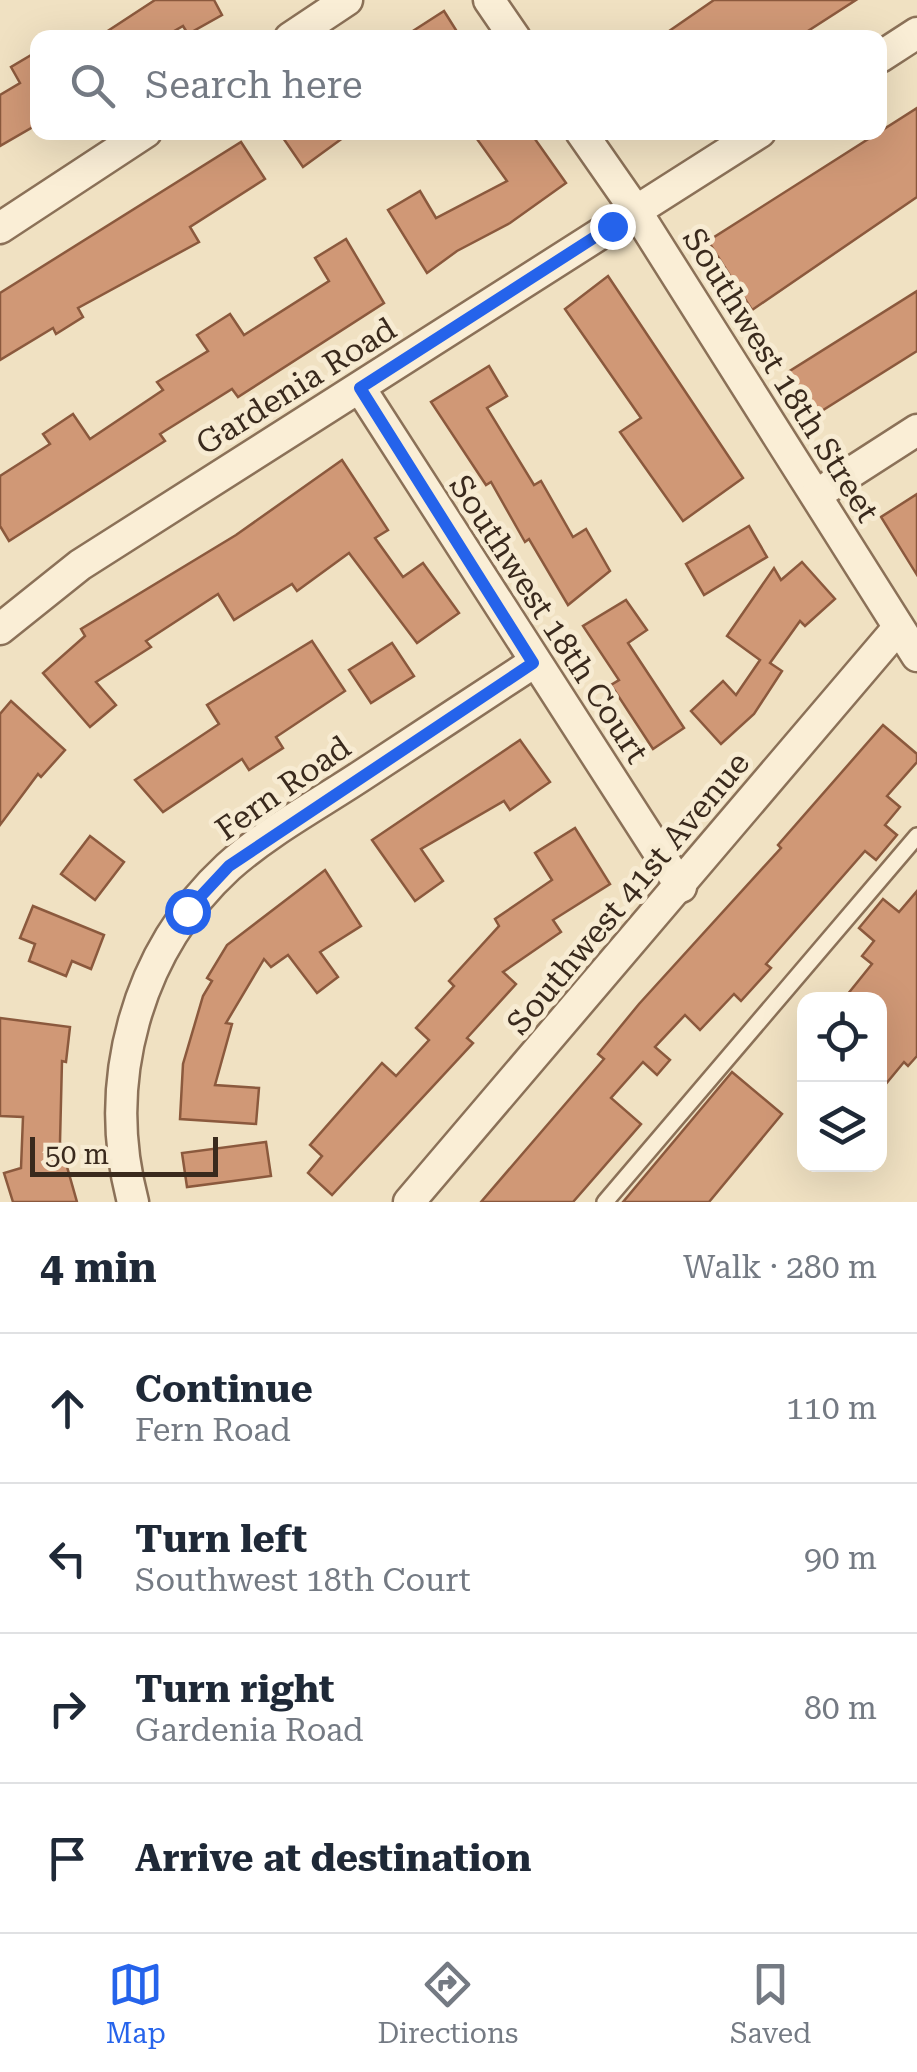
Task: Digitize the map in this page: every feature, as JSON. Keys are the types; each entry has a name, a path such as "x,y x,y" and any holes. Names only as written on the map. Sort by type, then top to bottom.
{"street":[{"path":"302,30 347,0"},
{"path":"887,52 917,33"},
{"path":"0,228 134,140"},
{"name":"Southwest 18th Street","path":"587,140 636,211 911,644"},
{"path":"636,211 747,140"},
{"name":"Gardenia Road","path":"0,629 80,565 636,211"},
{"name":"Southwest 18th Court","path":"360,388 533,663 682,887"},
{"path":"816,495 917,430"},
{"name":"Southwest 41st Avenue","path":"408,1202 682,887 911,644"},
{"name":"Fern Road","path":"134,1202 125,1170 120,1099 132,1022 157,958 187,911 229,866 533,663"}],"lane":[{"path":"605,1202 917,836"}],"building":[{"path":"155,0 214,0 222,15 195,30 186,30 183,26 176,30 109,30"},
{"path":"714,0 856,0 809,30 671,30"},
{"path":"444,11 456,30 414,30"},
{"path":"30,56 30,129 0,146 0,95 20,83 11,67"},
{"path":"917,108 917,197 752,310 708,241 867,140 887,140 887,127"},
{"path":"284,140 340,140 303,167"},
{"path":"478,140 536,140 566,183 510,223 457,251 427,273 388,210 420,191 436,218 507,181"},
{"path":"241,142 265,179 190,227 199,242 78,308 83,317 56,334 53,328 0,360 0,293"},
{"path":"346,239 384,303 238,397 232,389 160,434 165,441 9,541 0,526 0,476 50,444 43,434 73,414 90,439 163,390 157,382 208,351 197,335 230,314 244,335 329,281 315,258"},
{"path":"608,276 743,478 683,521 620,432 641,418 565,309"},
{"path":"917,291 917,351 812,417 785,374"},
{"path":"489,366 507,396 487,408 534,485 541,481 573,537 586,529 610,571 568,605 529,539 525,542 491,482 486,485 431,402"},
{"path":"342,460 388,530 375,538 403,577 423,563 459,613 417,643 349,553 297,591 292,584 234,620 218,594 146,641 151,647 96,682 116,705 90,727 43,673 85,636 81,629 236,535"},
{"path":"917,494 917,575 881,517"},
{"path":"749,526 767,557 704,595 686,564"},
{"path":"802,562 835,599 805,626 800,621 770,663 782,671 754,714 721,744 691,711 723,681 736,695 760,660 727,636 774,568 781,580"},
{"path":"626,600 647,630 628,643 684,728 653,749 611,685 619,680 583,626"},
{"path":"312,641 345,691 276,737 283,748 249,770 242,759 163,812 135,780 219,724 207,705"},
{"path":"392,643 414,676 371,703 349,670"},
{"path":"11,701 65,750 41,777 38,774 0,825 0,714"},
{"path":"883,725 917,754 917,762 887,796 900,807 885,825 897,835 876,860 865,851 766,964 771,968 741,1001 734,994 700,1030 685,1015 655,1047 670,1060 657,1075 643,1062 611,1098 641,1124 573,1202 481,1202 604,1059 598,1054 639,1004 781,848 778,845"},
{"path":"520,740 550,782 510,810 504,801 421,849 443,881 415,901 372,840"},
{"path":"575,828 610,884 553,920 561,932 503,972 516,984 467,1038 473,1043 332,1195 308,1173 322,1156 310,1145 382,1063 396,1076 429,1040 416,1028 454,986 449,981 499,926 495,919 552,880 535,853"},
{"path":"90,836 124,862 95,900 61,874"},
{"path":"325,870 361,926 320,952 338,977 317,993 288,955 271,967 264,959 226,1023 232,1024 215,1085 259,1088 256,1124 180,1119 183,1064 203,996 212,981 207,978 227,945"},
{"path":"917,891 917,1056 908,1066 904,1062 887,1083 887,992 849,992 872,964 862,956 874,941 859,928 883,899 899,912"},
{"path":"33,906 104,935 91,969 72,961 66,976 29,961 35,944 20,938"},
{"path":"0,1018 70,1027 66,1062 62,1061 60,1142 77,1202 13,1202 4,1173 21,1168 23,1117 0,1116"},
{"path":"732,1072 782,1114 709,1202 623,1202"},
{"path":"266,1142 271,1176 187,1187 182,1153"}],"route":[{"path":"187,911 229,866 533,663 360,388 612,226"}]}
